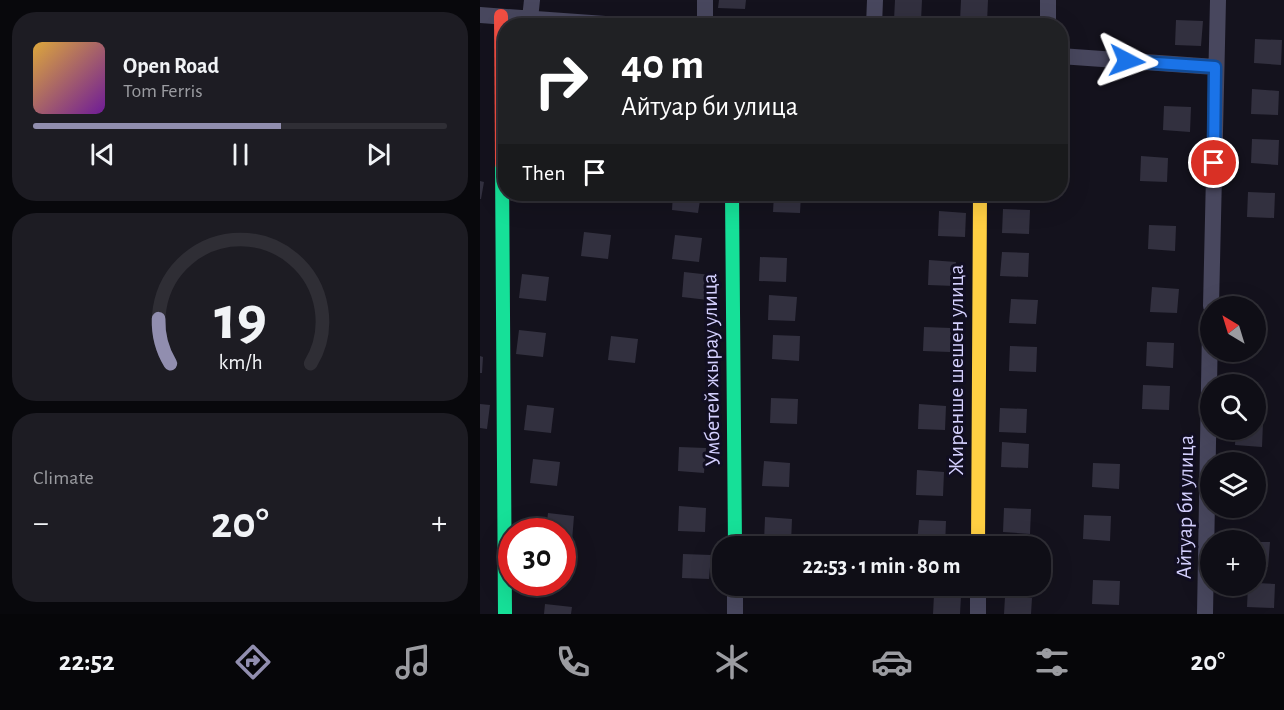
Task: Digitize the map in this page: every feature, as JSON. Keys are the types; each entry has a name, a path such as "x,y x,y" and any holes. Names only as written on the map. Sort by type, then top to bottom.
{"street":[{"path":"530,18 532,0"},
{"path":"705,0 705,18"},
{"path":"875,18 876,0"},
{"path":"1048,0 1048,18"},
{"path":"1211,296 1218,0"},
{"path":"480,15 520,18"},
{"path":"1068,57 1215,67"},
{"path":"502,201 505,614"},
{"name":"Умбетей жырау улица","path":"732,201 735,536"},
{"name":"Жиренше шешен улица","path":"978,536 980,201"},
{"name":"Айтуар би улица","path":"1205,614 1209,362"},
{"path":"735,596 735,614"},
{"path":"978,596 978,614"}],"building":[{"path":"719,0 746,0 745,9 718,8"},
{"path":"895,0 922,0 921,18 894,18"},
{"path":"961,0 988,0 987,18 960,18"},
{"path":"1176,20 1203,21 1201,46 1175,45"},
{"path":"1255,39 1282,40 1281,65 1254,63"},
{"path":"1252,89 1279,91 1278,115 1251,114"},
{"path":"1164,106 1191,107 1190,132 1163,130"},
{"path":"1252,139 1279,140 1278,165 1251,163"},
{"path":"1141,156 1168,158 1167,182 1140,181"},
{"path":"480,181 484,182 481,199 480,199"},
{"path":"1248,192 1275,193 1274,218 1247,217"},
{"path":"673,201 700,201 698,213 672,210"},
{"path":"774,201 801,201 800,213 773,212"},
{"path":"1003,209 1030,210 1029,234 1002,233"},
{"path":"939,211 966,213 965,237 938,236"},
{"path":"1149,225 1176,226 1175,251 1148,249"},
{"path":"584,232 611,235 608,259 581,256"},
{"path":"675,235 702,238 699,262 672,259"},
{"path":"1002,252 1029,253 1028,277 1000,276"},
{"path":"760,257 787,258 786,282 759,281"},
{"path":"929,260 956,262 955,286 928,285"},
{"path":"684,272 711,275 708,300 682,297"},
{"path":"522,274 549,277 546,301 519,298"},
{"path":"1152,287 1179,289 1177,313 1150,312"},
{"path":"769,295 797,297 795,321 768,320"},
{"path":"1011,299 1038,300 1036,324 1009,323"},
{"path":"924,327 951,328 950,352 923,351"},
{"path":"519,330 546,333 543,357 516,354"},
{"path":"773,335 800,336 799,361 772,359"},
{"path":"611,336 638,339 635,363 608,360"},
{"path":"1147,342 1174,343 1173,368 1146,366"},
{"path":"1010,346 1037,347 1036,372 1009,371"},
{"path":"480,356 483,357 482,373 480,373"},
{"path":"1143,385 1170,386 1169,410 1142,409"},
{"path":"771,398 798,399 797,424 770,423"},
{"path":"480,404 490,405 487,429 480,428"},
{"path":"919,404 946,406 945,430 918,429"},
{"path":"527,405 554,408 551,433 524,430"},
{"path":"1000,408 1027,409 1026,433 999,432"},
{"path":"1235,440 1262,440 1262,447 1235,445"},
{"path":"1002,442 1029,444 1028,468 1001,467"},
{"path":"679,447 706,448 704,473 678,471"},
{"path":"533,459 560,462 557,486 530,483"},
{"path":"764,461 790,463 789,487 762,486"},
{"path":"1093,463 1120,464 1119,489 1092,487"},
{"path":"917,470 944,472 943,496 916,495"},
{"path":"679,506 706,508 705,532 678,531"},
{"path":"1004,508 1031,509 1030,534 1003,532"},
{"path":"548,513 574,516 574,518 547,518"},
{"path":"1084,515 1111,516 1110,541 1083,539"},
{"path":"765,517 792,519 791,536 764,536"},
{"path":"919,520 946,521 945,536 918,536"},
{"path":"1266,542 1270,542 1268,567 1266,567"},
{"path":"683,554 711,555 709,579 682,578"},
{"path":"1093,580 1120,581 1119,605 1092,604"},
{"path":"1266,584 1275,584 1274,608 1247,607 1248,596 1266,596"},
{"path":"934,596 961,596 960,614 933,614"},
{"path":"1005,597 1032,598 1031,614 1004,614"},
{"path":"545,604 572,607 571,614 544,614"}],"traffic: fast":[{"path":"502,201 505,614"},
{"path":"732,201 735,536"}],"traffic: slow":[{"path":"978,536 980,201"}],"route":[{"path":"1127,61 1215,67 1214,163"}]}
